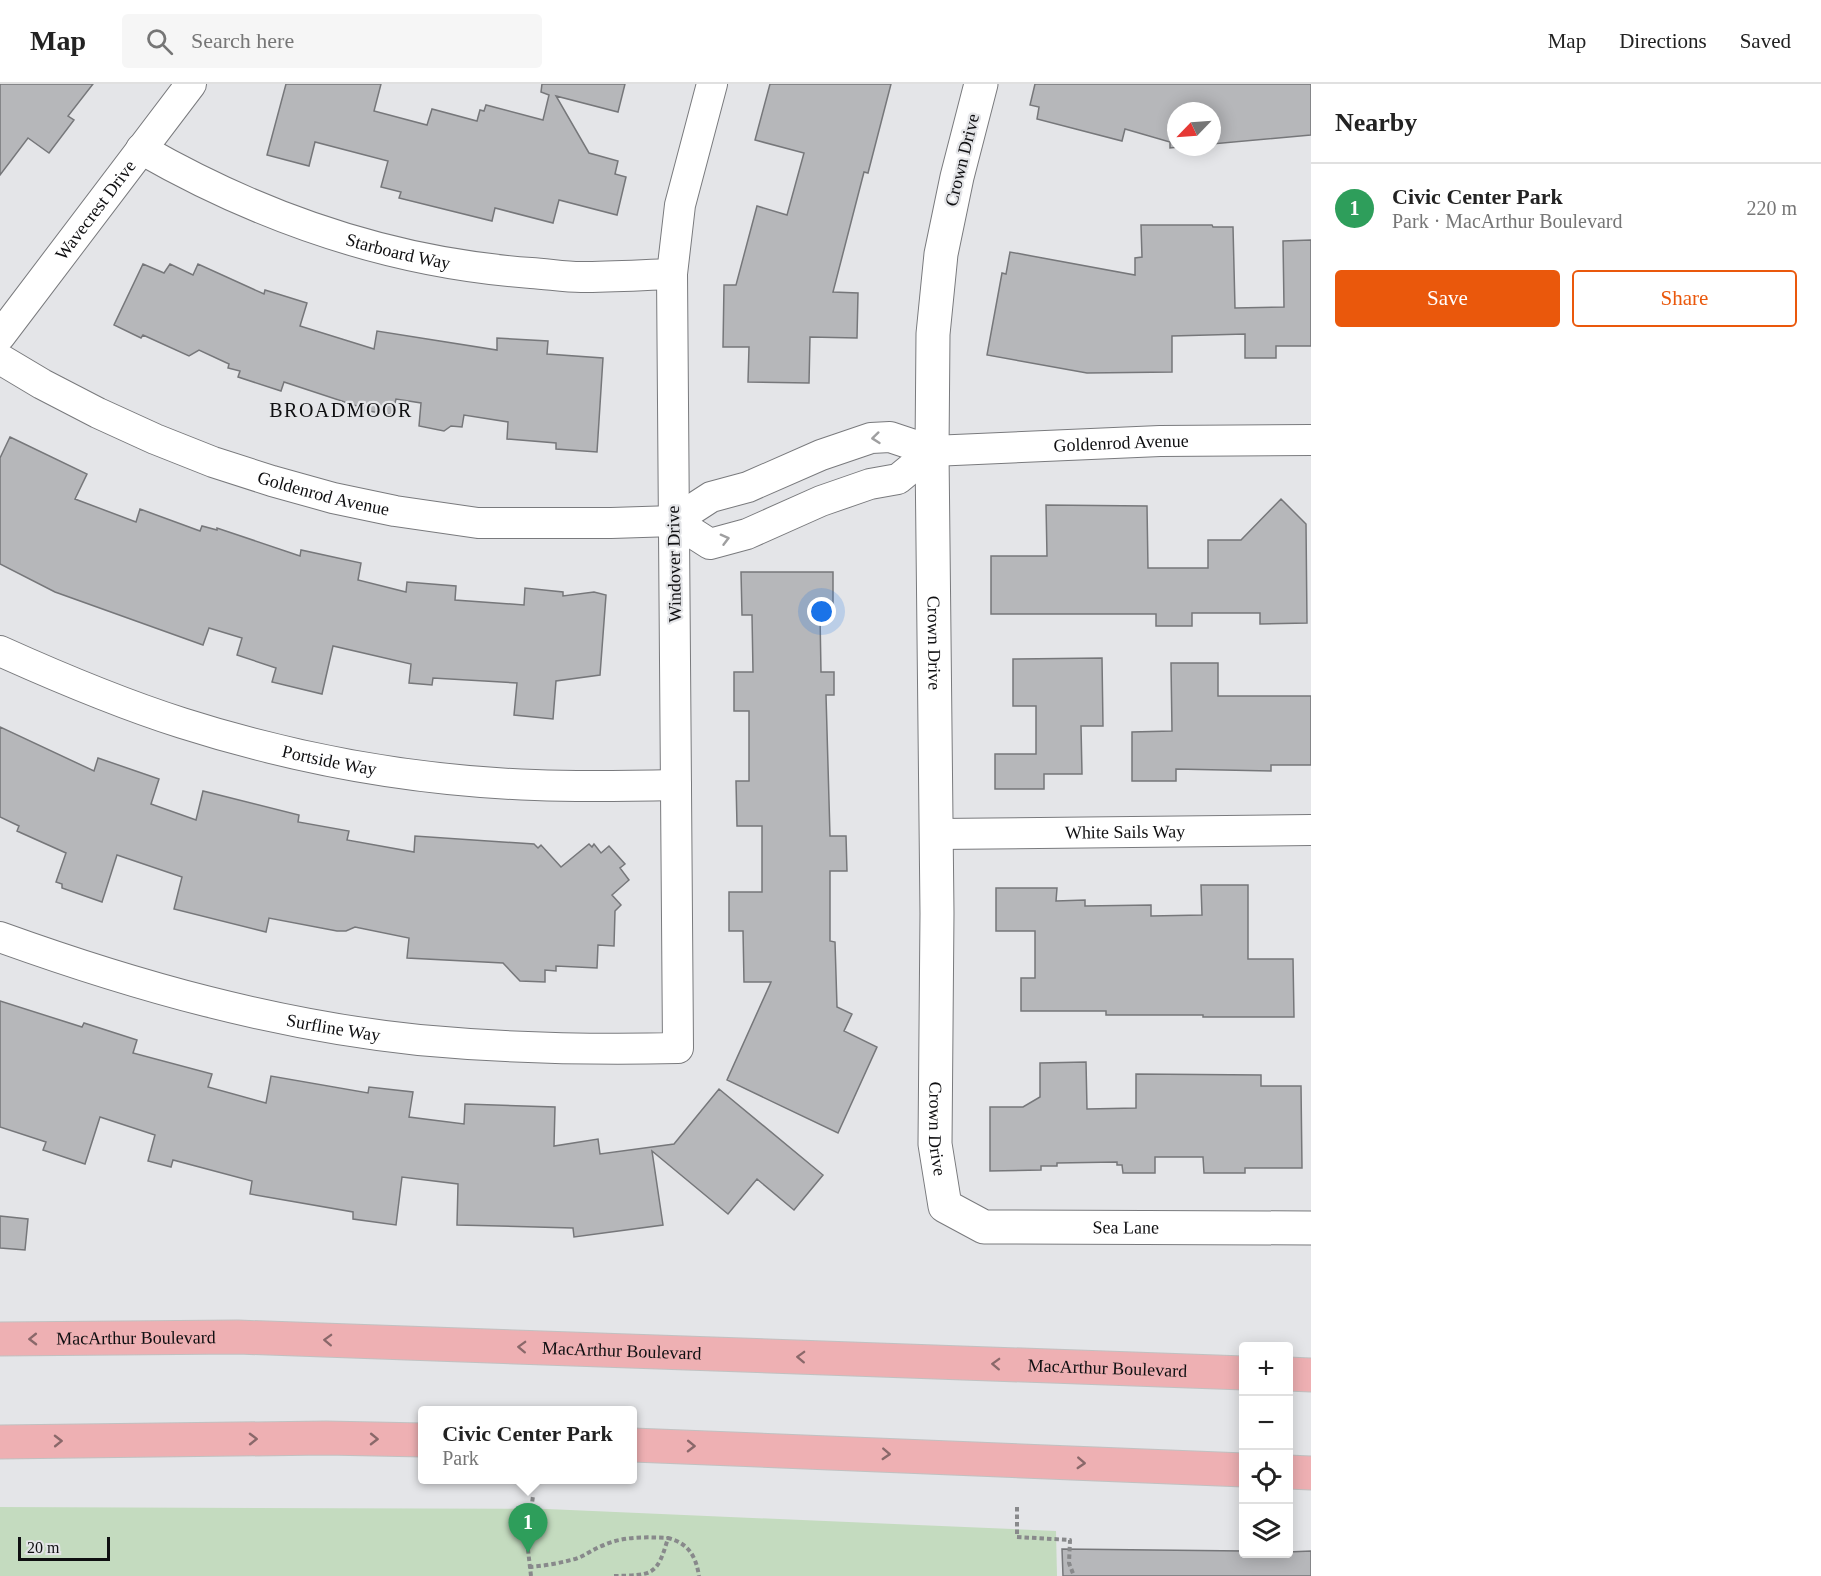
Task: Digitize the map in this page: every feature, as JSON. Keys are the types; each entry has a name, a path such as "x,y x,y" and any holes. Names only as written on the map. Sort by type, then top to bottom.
{"main road":[{"name":"MacArthur Boulevard","path":"0,1339 238,1337 1239,1372"},
{"path":"1293,1374 1311,1375"},
{"path":"0,1442 326,1438 418,1440"},
{"path":"637,1445 1239,1470"},
{"path":"1293,1472 1311,1473"}],"street":[{"name":"Wavecrest Drive","path":"0,336 191,84"},
{"name":"Windover Drive","path":"678,1048 672,274 680,205 711,84"},
{"name":"Crown Drive","path":"945,1206 936,1144 937,834 932,451 933,334 941,254 957,177 981,84"},
{"name":"Starboard Way","path":"141,149 222,193 308,228 397,254 488,270 580,277 672,274"},
{"name":"Goldenrod Avenue","path":"0,359 88,409 154,439 262,478 333,498 394,511 478,523 674,521 711,497 747,487 821,455 871,438 890,437 932,451 1160,441 1311,440"},
{"path":"674,521 710,544 747,534 820,501 870,484 897,479 932,451"},
{"name":"Portside Way","path":"0,651 48,674 183,723 251,743 321,759 462,780 605,787 676,785"},
{"name":"White Sails Way","path":"937,834 1311,830"},
{"name":"Surfline Way","path":"0,937 79,966 162,991 332,1028 418,1040 504,1047 591,1050 678,1048"},
{"name":"Sea Lane","path":"945,1206 984,1227 1311,1228"}],"path":[{"path":"531,1576 527,1541 533,1496"},
{"path":"1017,1508 1017,1537 1070,1540 1069,1563 1074,1576"},
{"path":"529,1568 586,1556 605,1544 618,1540 649,1537 681,1541 696,1561 699,1576"},
{"path":"614,1576 650,1574 661,1564 668,1538"}],"green space":[{"path":"0,1507 547,1509 1056,1531 1057,1576 0,1576"}],"building":[{"path":"0,84 93,84 68,116 74,120 49,153 28,138 0,175"},
{"path":"286,84 381,84 374,111 427,125 432,109 477,121 480,110 484,111 486,105 543,120 549,95 541,92 542,84 625,84 618,112 556,96 589,153 618,161 615,174 626,177 617,215 559,200 553,223 495,208 492,221 399,198 401,192 381,187 388,161 315,142 309,166 267,155"},
{"path":"770,84 891,84 868,173 864,172 833,292 858,293 857,338 810,337 809,383 748,382 749,347 723,347 724,285 736,285 757,206 787,215 804,153 755,140"},
{"path":"1035,84 1311,84 1311,135 1221,143 1221,102 1167,102 1167,141 1125,129 1122,141 1037,119 1039,107 1030,105"},
{"path":"1141,225 1233,227 1235,308 1284,307 1283,241 1311,240 1311,346 1276,346 1276,358 1245,358 1245,334 1172,336 1172,372 1087,373 987,355 1002,273 1006,274 1010,252 1135,275 1135,258 1142,257"},
{"path":"143,264 164,273 170,264 193,275 198,264 264,294 265,290 307,303 300,326 374,349 377,331 497,350 497,338 548,341 547,354 603,358 597,452 556,449 556,443 507,439 508,422 464,415 462,427 451,426 444,431 419,426 421,403 396,399 392,415 363,410 363,408 284,382 281,391 238,377 240,371 228,368 229,364 199,350 189,356 143,335 141,338 114,325"},
{"path":"10,437 87,474 75,499 136,522 140,509 200,531 202,526 217,530 217,528 300,556 301,550 361,563 358,580 406,592 407,582 456,586 455,600 524,605 525,588 563,592 563,596 594,592 606,595 600,675 556,681 553,719 514,715 517,683 433,678 432,685 409,683 411,664 333,646 322,694 272,682 276,668 237,655 242,638 209,628 203,645 55,592 0,564 0,458"},
{"path":"1281,499 1306,524 1307,623 1260,624 1260,613 1192,613 1192,626 1156,626 1156,614 991,614 991,556 1047,556 1046,505 1147,506 1148,568 1208,568 1208,540 1241,540"},
{"path":"741,572 833,572 833,615 820,615 821,672 834,672 834,695 826,695 830,836 846,836 847,871 830,871 830,941 835,942 837,1007 852,1014 844,1031 877,1047 838,1133 727,1080 771,982 744,982 743,931 729,931 729,892 762,892 762,826 737,826 736,781 749,781 749,711 734,711 734,672 753,672 752,615 742,615"},
{"path":"1102,658 1103,726 1081,726 1082,774 1044,774 1044,789 995,789 995,754 1036,754 1036,706 1013,706 1013,659"},
{"path":"1171,663 1218,663 1218,696 1311,696 1311,765 1271,765 1271,771 1176,769 1176,781 1132,781 1132,732 1172,731"},
{"path":"0,727 94,771 98,758 159,779 151,804 196,820 203,791 299,815 298,822 349,831 347,840 414,852 415,836 534,844 538,848 541,845 561,867 589,844 592,847 594,844 601,853 609,846 625,864 620,868 629,880 612,895 621,905 615,911 614,946 598,945 597,968 556,966 556,971 545,970 545,982 520,981 503,963 407,958 409,938 355,927 346,931 337,931 269,918 266,932 174,909 182,877 117,855 102,902 62,888 62,884 56,882 66,853 17,831 19,826 0,817"},
{"path":"1201,885 1248,885 1248,959 1293,959 1294,1017 1106,1015 1106,1011 1021,1011 1021,978 1035,978 1035,931 996,931 996,888 1057,888 1056,901 1085,900 1085,906 1151,905 1151,916 1202,915"},
{"path":"0,1001 82,1027 84,1023 137,1040 133,1053 212,1074 208,1087 266,1103 271,1076 368,1093 369,1087 413,1092 409,1117 464,1124 465,1104 555,1107 554,1146 598,1139 600,1154 674,1144 719,1089 823,1175 794,1210 757,1179 728,1214 652,1151 663,1225 574,1237 573,1228 457,1225 458,1184 402,1177 396,1225 353,1219 353,1212 250,1194 252,1181 173,1160 171,1167 148,1161 155,1135 100,1117 85,1164 43,1150 46,1142 0,1127"},
{"path":"1086,1062 1087,1109 1136,1108 1136,1074 1261,1075 1261,1086 1301,1086 1302,1168 1245,1168 1245,1173 1204,1173 1203,1157 1155,1157 1155,1173 1123,1173 1122,1165 1117,1165 1117,1162 1057,1163 1057,1166 1041,1166 1041,1170 990,1171 990,1107 1023,1107 1040,1097 1040,1063"},
{"path":"0,1216 28,1219 25,1250 0,1248"},
{"path":"1062,1549 1239,1551 1239,1558 1293,1558 1293,1552 1311,1551 1311,1576 1063,1576"}],"place":[{"name":"Civic Center Park","path":"528,1553"}],"district":[{"name":"BROADMOOR","path":"341,410"}]}
